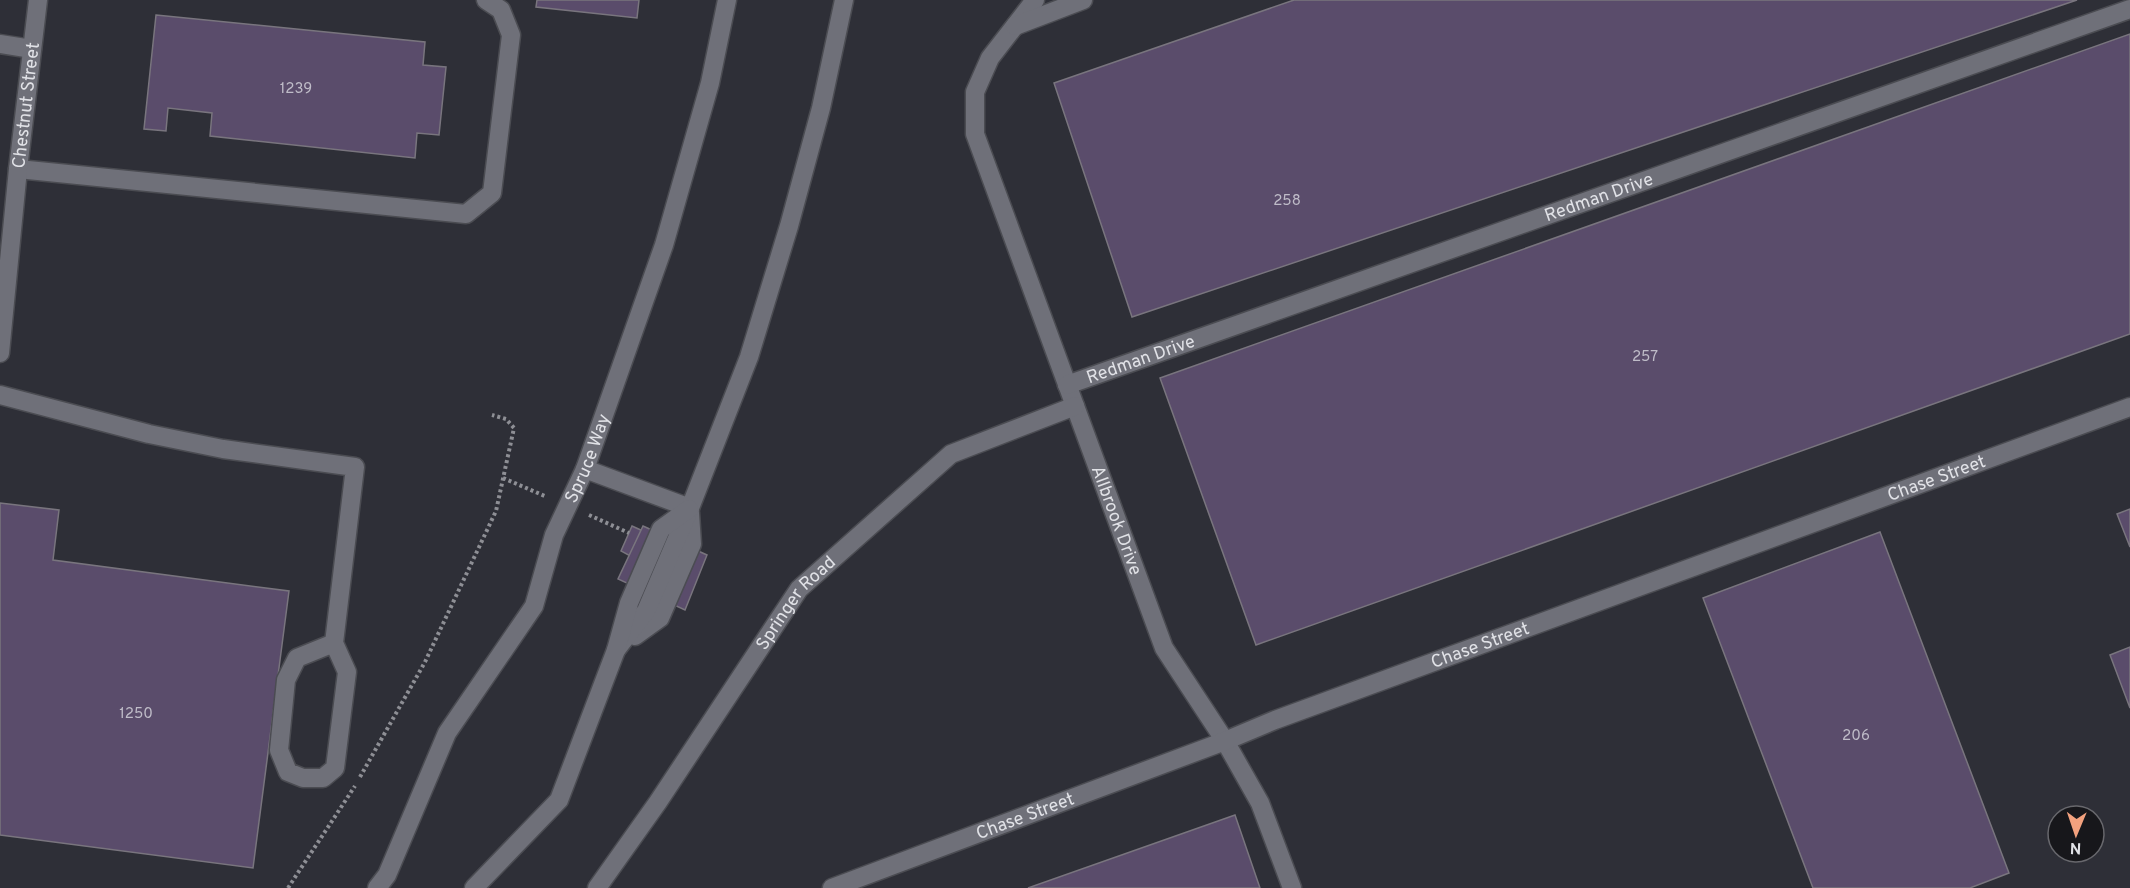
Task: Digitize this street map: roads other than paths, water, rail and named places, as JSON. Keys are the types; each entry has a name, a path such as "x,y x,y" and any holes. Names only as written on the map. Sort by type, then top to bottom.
{"street":[{"name":"Chestnut Street","path":"0,353 38,0"},
{"path":"18,169 466,214 492,193 511,35 501,10 486,0"},
{"name":"Spruce Way","path":"377,888 387,876 447,733 534,606 554,536 585,469 664,245 710,83 727,0"},
{"path":"474,888 559,800 616,650 646,611 690,508 749,357 766,302 821,108 844,0"},
{"path":"1014,26 1035,0"},
{"path":"1014,26 1083,0"},
{"name":"Redman Drive","path":"1067,385 2130,9"},
{"name":"Allbrook Drive","path":"1014,26 990,58 975,92 975,134 1164,648 1225,741 1260,803 1292,888"},
{"path":"0,44 32,49"},
{"path":"0,395 149,435 355,467 334,643 347,672 335,768 323,777 303,778 288,772 279,750 286,681 297,658 334,643"},
{"name":"Springer Road","path":"597,888 658,802 799,589 951,454 1075,406"},
{"name":"Chase Street","path":"832,888 1225,741 1275,720 2130,407"},
{"path":"585,469 690,508"}]}
